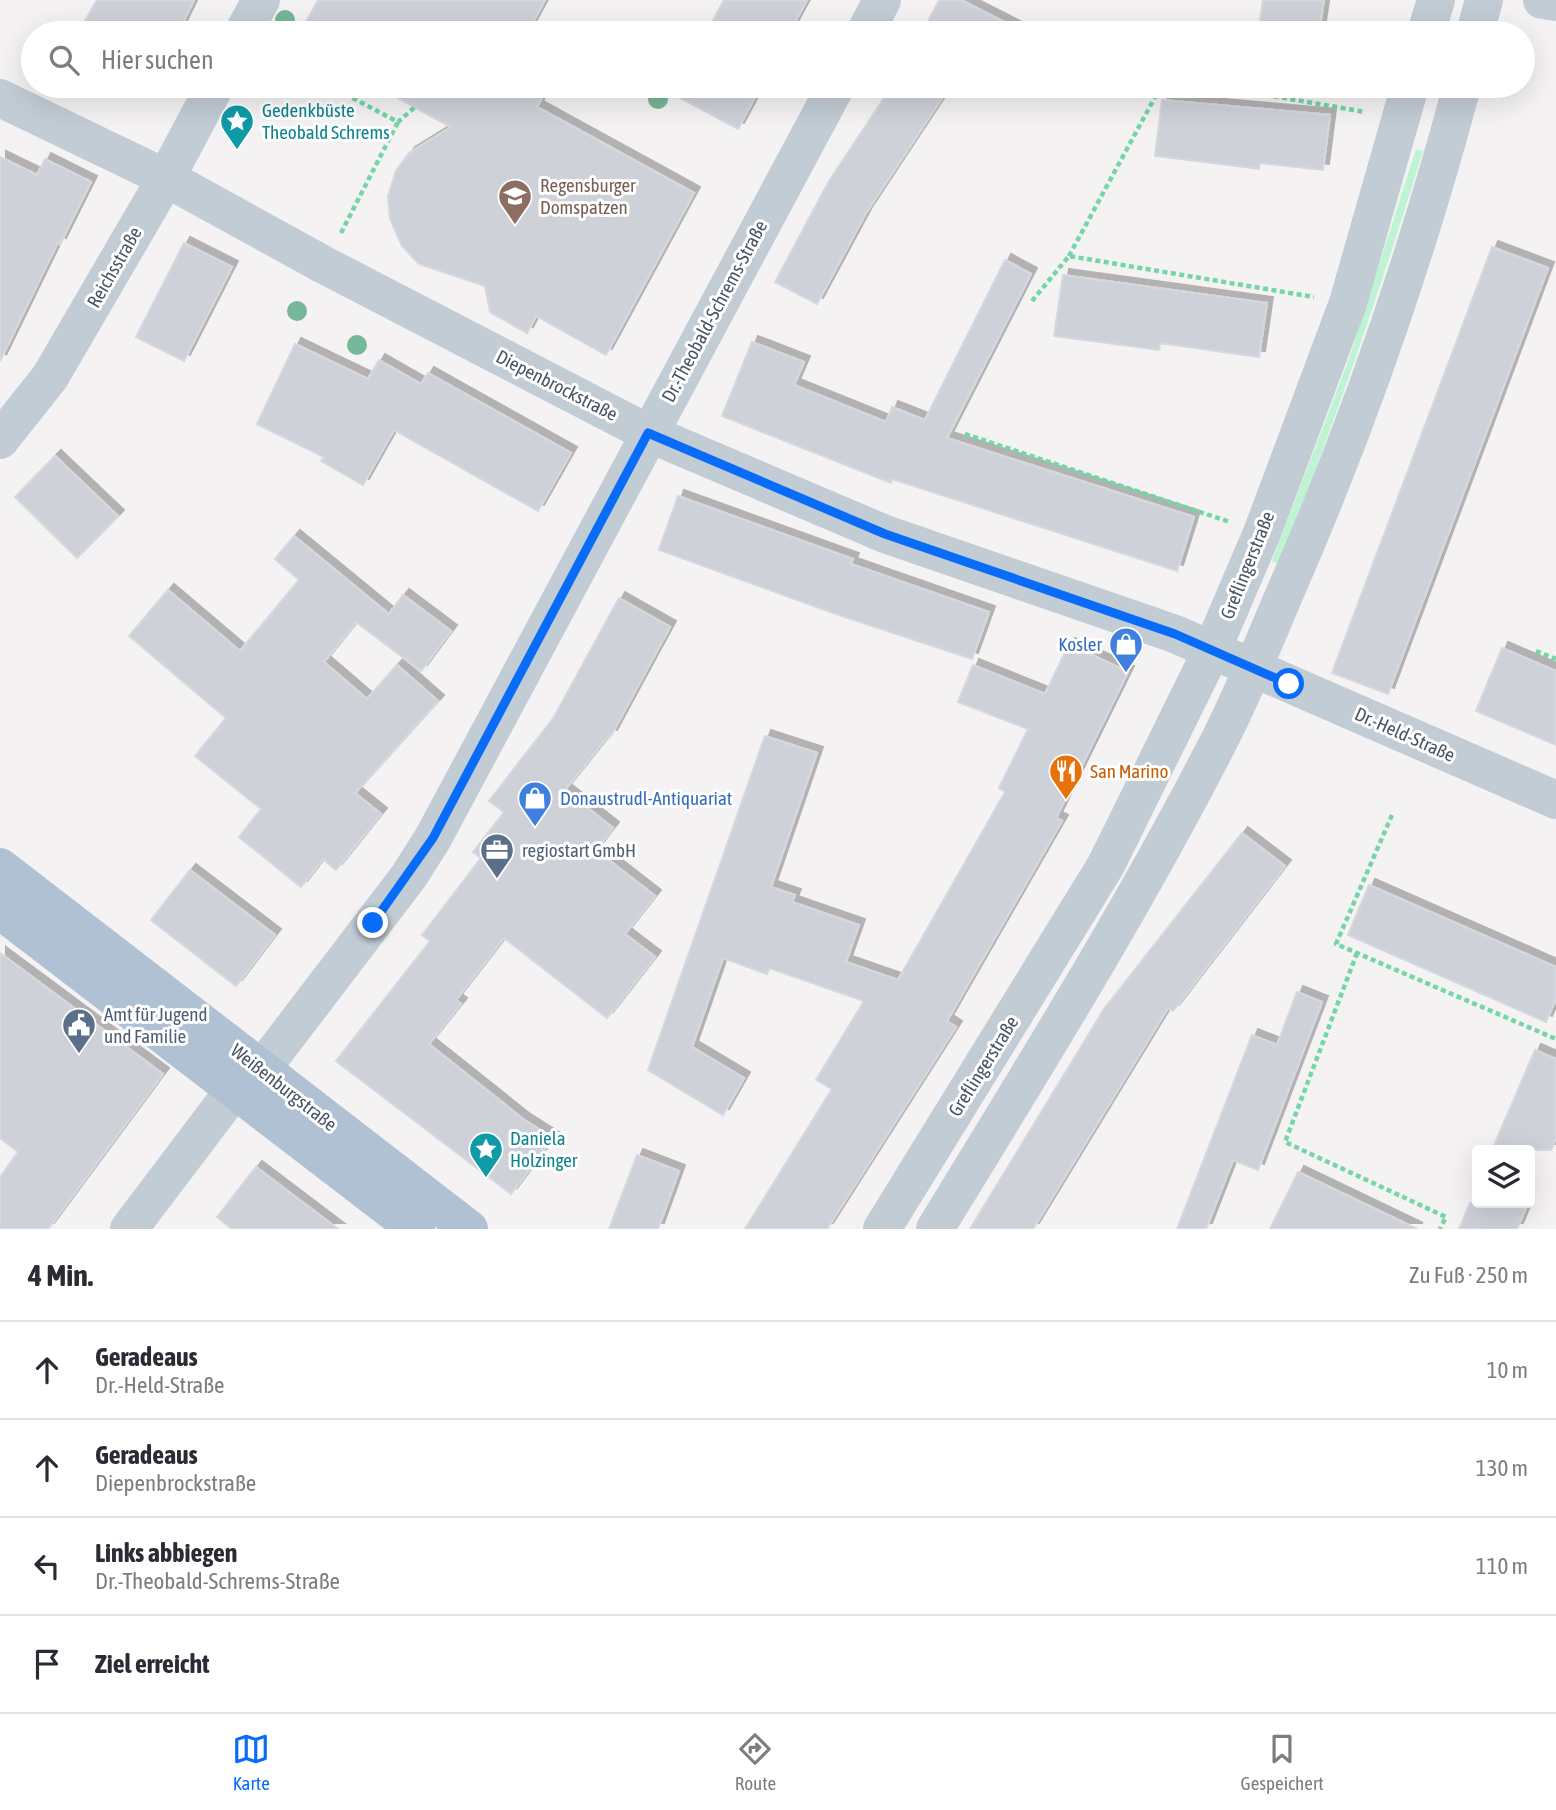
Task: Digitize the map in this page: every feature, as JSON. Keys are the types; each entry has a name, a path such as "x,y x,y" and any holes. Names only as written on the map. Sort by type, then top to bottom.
{"main road":[{"name":"Weißenburgstraße","path":"0,867 248,1080 416,1229"},
{"name":"Weißenburgstraße","path":"0,910 469,1229"}],"street":[{"path":"250,21 261,0"},
{"path":"871,21 883,0"},
{"path":"1430,21 1436,0"},
{"path":"1478,21 1484,0"},
{"path":"1542,0 1556,2"},
{"name":"Diepenbrockstraße","path":"0,98 166,178 324,265 648,433 885,534 1175,634 1253,668"},
{"name":"Reichsstraße","path":"0,440 50,377 166,178 209,98"},
{"name":"Dr.-Theobald-Schrems-Straße","path":"129,1229 409,876 433,838 829,98"},
{"path":"935,1229 1152,864 1223,733 1348,442 1390,320 1458,98"},
{"name":"Greflingerstraße","path":"882,1229 1106,865 1212,650 1262,533 1348,303 1406,102"},
{"name":"Dr.-Held-Straße","path":"1253,668 1556,800"}],"path":[{"path":"353,98 398,122"},
{"path":"1032,301 1069,256 1155,98"},
{"path":"1358,98 1406,102"},
{"path":"324,265 398,122 415,107"},
{"path":"1069,256 1322,298"},
{"path":"965,434 1216,516"},
{"path":"1536,650 1556,659"},
{"path":"1392,815 1336,944 1556,1039"},
{"path":"1357,953 1285,1142 1446,1217 1440,1229"}],"green space":[{"path":"1416,149 1423,151 1390,255 1337,410 1279,564 1272,561 1349,359"}],"building":[{"path":"97,0 194,0 184,21 85,21"},
{"path":"318,0 545,0 534,21 307,21"},
{"path":"724,0 807,0 796,21 713,21"},
{"path":"939,0 961,0 1002,21 928,21"},
{"path":"1263,0 1324,0 1321,21 1260,21"},
{"path":"398,98 542,98 537,107 694,193 606,355 536,316 527,333 490,312 485,286 419,264 402,246 390,219 388,196 396,171 409,153 451,127"},
{"path":"680,98 755,98 738,129"},
{"path":"884,98 942,98 866,213 817,304 775,282 829,181"},
{"path":"1162,100 1330,115 1323,170 1260,163 1259,169 1155,156"},
{"path":"0,157 37,175 45,159 91,182 60,244 58,242 0,361"},
{"path":"184,243 232,267 184,361 136,337"},
{"path":"1492,247 1548,268 1388,694 1332,673"},
{"path":"1005,260 1031,274 947,438 1194,517 1177,571 892,479 891,483 722,416 752,342 804,362 794,385 886,422 892,407 925,420"},
{"path":"1063,275 1267,303 1259,357 1160,343 1159,350 1054,336"},
{"path":"295,344 368,379 379,360 421,384 428,373 571,453 538,511 394,430 363,485 321,461 324,457 257,424"},
{"path":"55,456 118,516 77,558 15,497"},
{"path":"678,496 853,559 851,564 989,612 972,659 833,613 659,550"},
{"path":"294,536 389,614 403,595 451,631 421,671 356,622 324,662 367,699 397,665 438,701 355,793 381,814 336,870 323,859 301,887 239,837 261,809 195,756 226,718 129,636 168,590 240,651 299,580 275,559"},
{"path":"619,598 670,627 611,736 609,735 565,790 613,828 596,850 655,896 625,934 655,957 607,1018 504,938 456,1000 461,1004 429,1044 523,1119 553,1138 511,1194 336,1061 430,941 422,935 481,858 473,852 504,812 489,801 554,717"},
{"path":"1069,644 1128,672 1056,818 1062,821 947,1021 956,1027 827,1229 745,1229 832,1089 816,1080 864,1001 769,968 767,974 723,958 692,1047 744,1078 723,1115 648,1070 765,736 817,753 771,887 795,895 792,902 859,925 846,962 898,980 1005,792 999,788 1028,729 958,702 973,665 1045,694"},
{"path":"1502,648 1556,671 1556,745 1476,711"},
{"path":"1242,833 1285,866 1173,1011 1168,1008 1033,1229 970,1229 1104,1009"},
{"path":"190,870 275,935 236,986 151,920"},
{"path":"1369,885 1556,967 1556,999 1546,1022 1348,935"},
{"path":"0,953 163,1074 48,1229 0,1229 0,1177 18,1152 0,1138"},
{"path":"1297,992 1322,1002 1258,1170 1233,1160 1206,1229 1177,1229 1252,1035 1277,1045"},
{"path":"1535,1050 1556,1059 1556,1138 1551,1150 1535,1150 1535,1145 1494,1145"},
{"path":"637,1155 679,1171 658,1229 609,1229"},
{"path":"256,1167 338,1229 232,1229 217,1217"},
{"path":"1298,1172 1417,1229 1270,1229"},
{"path":"1470,1203 1472,1208 1526,1208 1517,1229 1459,1229"}],"place":[{"name":"Gedenkbüste Theobald Schrems","path":"237,151"},
{"name":"Regensburger Domspatzen","path":"515,226"},
{"name":"Kosler","path":"1126,674"},
{"name":"San Marino","path":"1066,801"},
{"name":"Donaustrudl-Antiquariat","path":"535,828"},
{"name":"regiostart GmbH","path":"497,880"},
{"name":"Amt für Jugend und Familie","path":"79,1055"},
{"name":"Daniela Holzinger","path":"486,1179"}],"route":[{"path":"373,923 409,876 433,838 648,433 885,534 1175,634 1289,684"}]}
